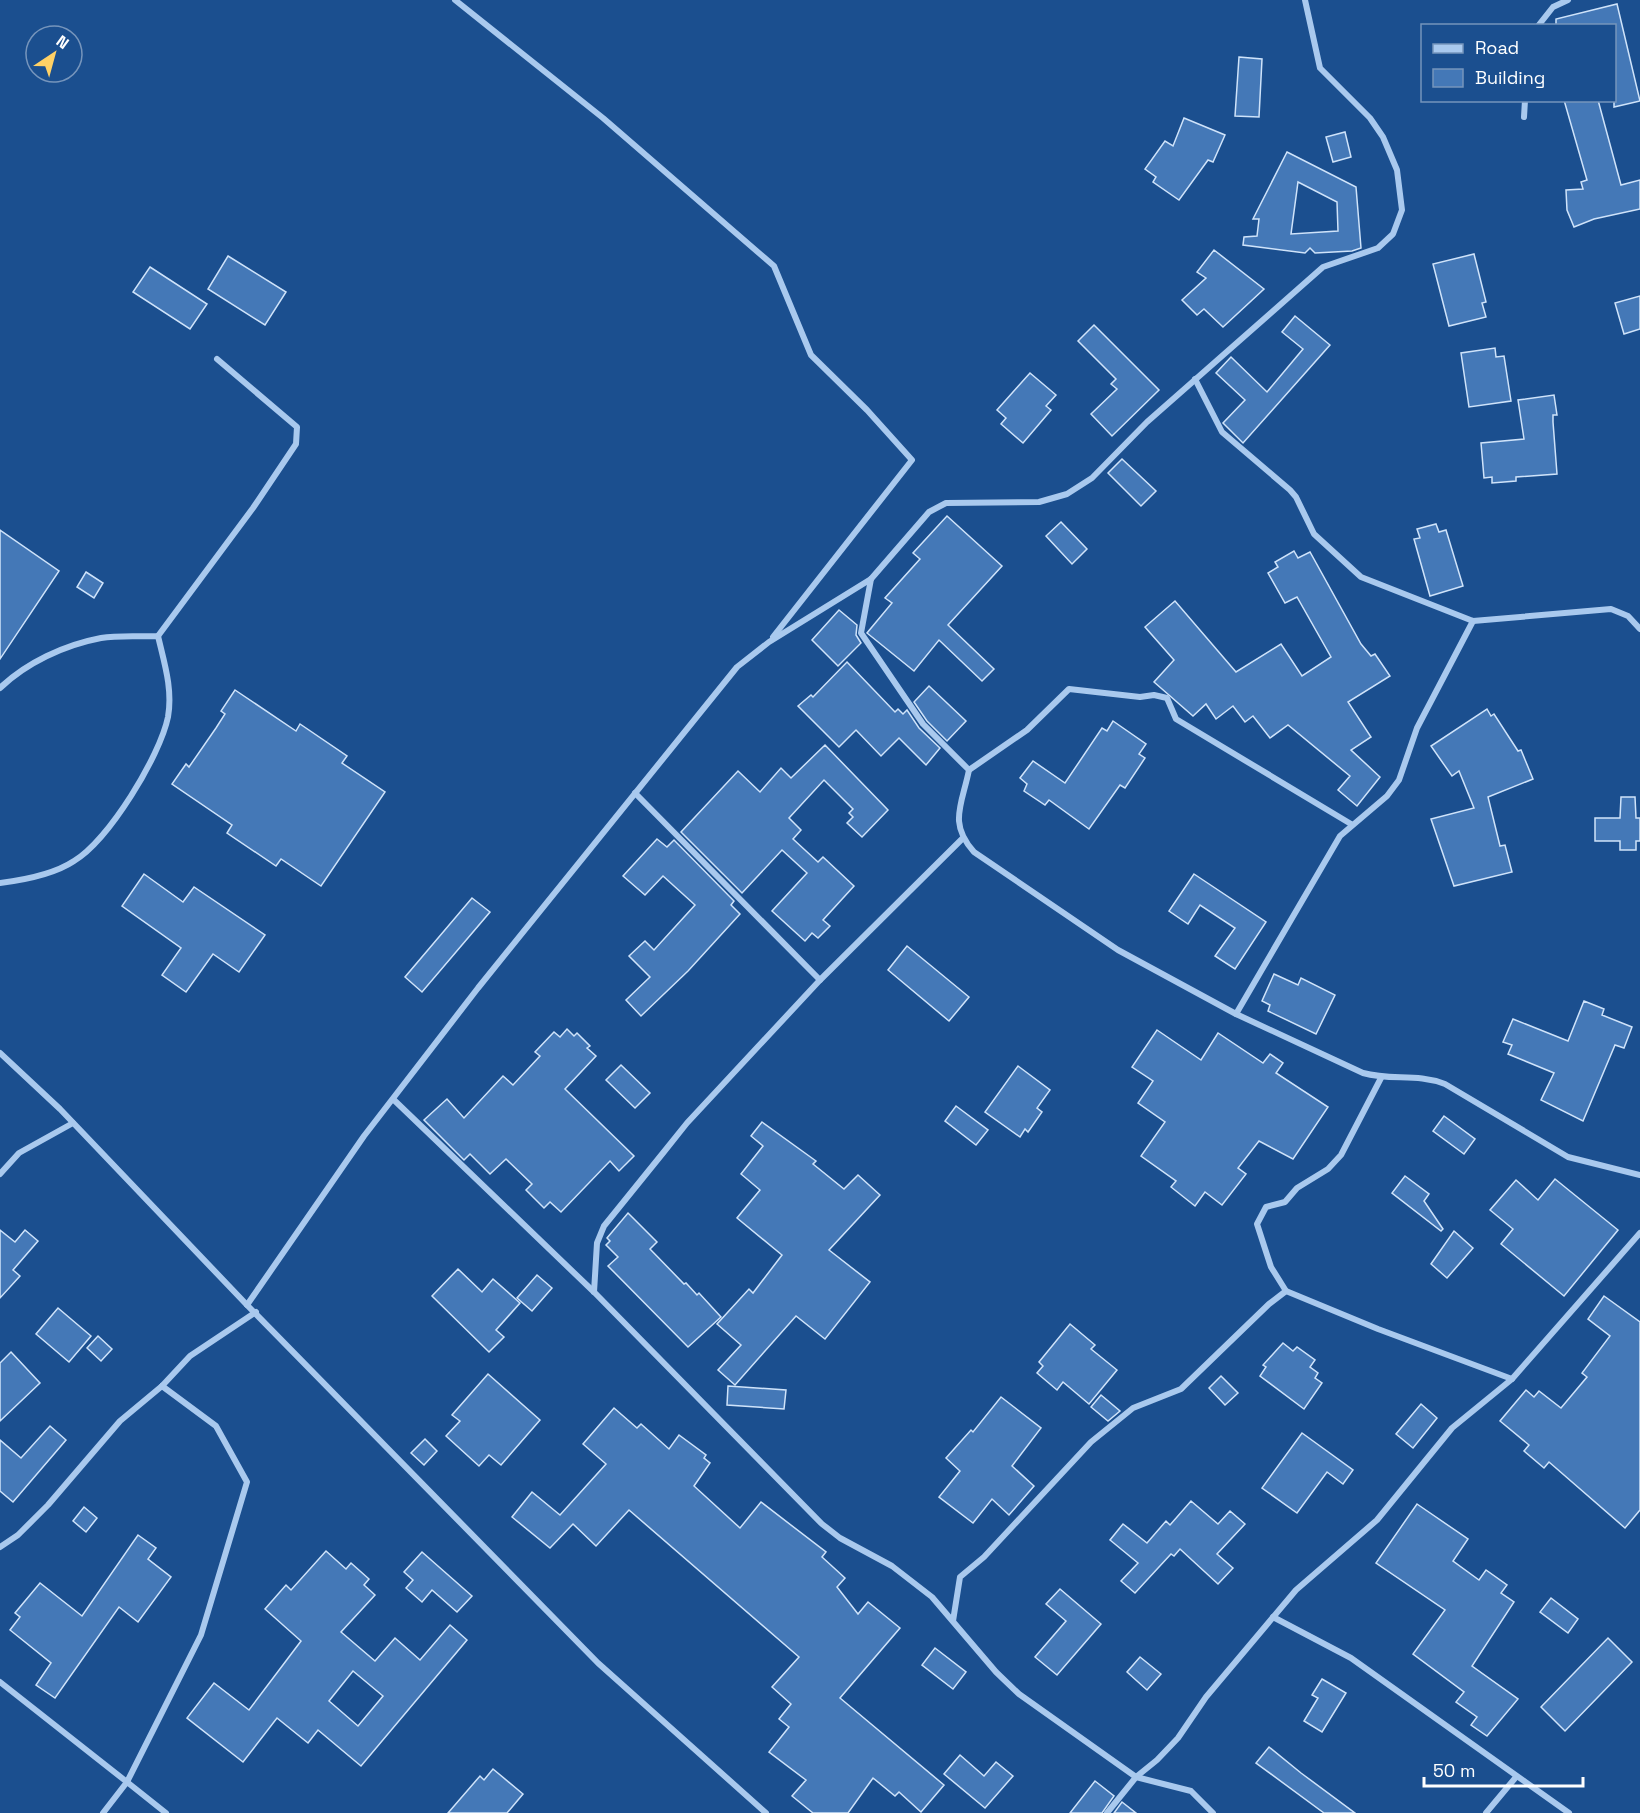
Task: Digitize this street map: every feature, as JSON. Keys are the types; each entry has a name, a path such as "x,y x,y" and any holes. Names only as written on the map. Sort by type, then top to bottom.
{"street":[{"path":"455,0 603,118 774,266 811,355 867,410 912,460 769,642"},
{"path":"247,1305 364,1136 478,988 737,668 769,642 871,579 929,512 946,503 1039,502 1067,494 1092,478 1147,422 1323,267 1378,248 1393,234 1402,210 1396,170 1383,137 1370,118 1320,68 1305,0"},
{"path":"1540,24 1553,7 1568,0"},
{"path":"1524,117 1525,102"},
{"path":"0,884 50,872 75,861 128,801 156,750 168,717 169,685 158,636 253,508 296,444 297,427 217,359"},
{"path":"1195,379 1222,432 1296,497 1314,534 1361,577 1473,621 1611,609 1628,616 1640,628"},
{"path":"871,579 861,633 923,724 969,770"},
{"path":"1236,1014 1328,857 1351,824 1387,796 1399,780 1417,728 1473,621"},
{"path":"0,688 18,671 48,656 101,638 158,636"},
{"path":"1351,824 1176,719 1167,698 1154,695 1140,698 1069,689 1027,730 969,770 957,826 962,839 974,852 1118,950 1236,1014 1363,1073 1381,1078 1426,1077 1445,1084 1568,1157 1640,1175"},
{"path":"635,793 820,980"},
{"path":"594,1292 597,1243 604,1226 687,1123 820,980 962,839"},
{"path":"0,1053 73,1123 247,1305 598,1663 766,1813"},
{"path":"1381,1078 1341,1155 1328,1169 1297,1188 1285,1202 1266,1207 1257,1224 1271,1268 1286,1291 1378,1329 1512,1379"},
{"path":"394,1100 594,1292 822,1524 840,1538 908,1578 932,1598 996,1672 1019,1694 1136,1777 1191,1791 1213,1813"},
{"path":"0,1174 19,1153 73,1123"},
{"path":"1107,1813 1136,1777 1157,1760 1178,1738 1206,1697 1309,1576 1346,1549 1377,1520 1452,1428 1512,1379 1640,1233"},
{"path":"952,1621 960,1577 984,1557 1077,1455 1134,1408 1181,1389 1269,1304 1286,1291"},
{"path":"0,1547 18,1535 120,1421 162,1386 190,1356 256,1312"},
{"path":"103,1813 127,1782 201,1635 247,1482 216,1426 162,1386"},
{"path":"1273,1617 1351,1658 1569,1813"},
{"path":"0,1682 166,1813"},
{"path":"1486,1813 1516,1777"}],"building":[{"path":"1617,4 1640,101 1614,107 1614,102 1616,102 1616,24 1556,24 1556,19"},
{"path":"1239,57 1262,59 1259,117 1235,116"},
{"path":"1565,102 1599,102 1621,185 1640,180 1640,209 1594,219 1574,227 1567,210 1566,190 1583,189 1581,182 1587,180"},
{"path":"1184,118 1225,135 1213,162 1208,160 1179,200 1153,182 1156,177 1145,169 1165,141 1173,146"},
{"path":"1345,132 1351,157 1333,162 1326,137"},
{"path":"1287,152 1356,187 1361,248 1352,251 1315,253 1310,248 1305,253 1243,245 1244,237 1257,236 1259,219 1253,219","holes":["1298,182 1337,202 1338,231 1291,234"]},
{"path":"1214,250 1264,289 1223,327 1204,309 1197,315 1182,300 1206,278 1197,272"},
{"path":"1474,254 1486,302 1482,303 1486,317 1449,326 1433,264"},
{"path":"228,256 286,292 265,325 208,289"},
{"path":"150,267 207,304 190,329 133,292"},
{"path":"1640,296 1640,329 1624,334 1615,303"},
{"path":"1295,316 1330,345 1243,443 1223,423 1245,400 1216,373 1231,357 1267,392 1303,349 1282,332"},
{"path":"1094,325 1159,390 1112,436 1091,414 1117,389 1111,384 1116,379 1078,341"},
{"path":"1495,348 1496,357 1504,356 1511,401 1469,407 1461,353"},
{"path":"1030,373 1056,395 1046,406 1051,410 1023,443 1001,424 1006,418 997,410"},
{"path":"1554,395 1557,415 1553,415 1553,422 1557,474 1516,477 1516,481 1492,483 1492,477 1484,478 1481,443 1524,439 1518,400"},
{"path":"1122,459 1156,491 1141,506 1108,473"},
{"path":"947,516 1002,566 948,625 994,669 982,681 939,640 914,671 867,633 892,603 885,598 920,559 913,553"},
{"path":"1061,522 1087,549 1072,564 1046,536"},
{"path":"1436,524 1439,532 1446,530 1463,586 1430,596 1414,539 1420,538 1417,529"},
{"path":"0,530 59,571 0,659"},
{"path":"1294,551 1298,558 1310,552 1361,644 1371,656 1375,654 1390,676 1348,702 1371,737 1351,750 1380,777 1357,806 1338,790 1350,776 1288,725 1270,738 1253,716 1245,722 1233,706 1216,719 1206,704 1193,716 1154,682 1174,660 1145,627 1175,601 1236,672 1281,644 1302,676 1331,657 1297,597 1285,603 1268,573 1278,567 1275,562"},
{"path":"86,572 103,583 94,598 77,587"},
{"path":"839,610 857,625 856,635 861,643 838,666 812,640"},
{"path":"847,662 895,712 898,709 903,714 907,710 919,728 940,748 926,765 899,738 881,756 856,730 839,747 798,706 811,695 813,697"},
{"path":"929,686 966,721 947,741 927,721 914,702"},
{"path":"235,690 296,731 300,724 347,756 342,763 385,792 321,886 281,859 276,866 227,833 232,825 172,784 186,764 189,767 216,728 225,714 221,711"},
{"path":"1487,709 1491,716 1494,714 1518,751 1521,750 1533,779 1488,797 1500,846 1505,845 1512,872 1454,886 1431,819 1474,808 1459,771 1452,776 1431,746"},
{"path":"1113,721 1146,744 1139,754 1145,758 1125,788 1120,785 1089,829 1049,800 1045,805 1024,791 1027,784 1020,778 1033,761 1065,783 1102,728 1107,731"},
{"path":"825,745 888,810 862,837 847,823 853,817 849,813 853,809 824,780 789,818 801,830 793,839 818,862 823,857 854,886 823,920 830,926 818,938 812,933 805,941 772,911 807,873 782,850 742,893 681,832 738,771 760,792 781,768 791,778"},
{"path":"1621,797 1635,797 1636,818 1640,818 1640,841 1636,841 1636,850 1620,850 1620,841 1595,841 1595,818 1620,818"},
{"path":"657,839 667,847 674,840 734,901 731,905 740,914 688,971 641,1016 626,1000 650,977 629,956 645,941 654,950 695,905 663,876 645,895 623,876"},
{"path":"144,874 183,902 194,887 265,935 239,972 213,954 186,992 162,975 181,948 122,906"},
{"path":"1194,874 1266,922 1235,969 1215,956 1235,928 1200,905 1188,924 1169,911"},
{"path":"472,898 490,912 422,992 405,977"},
{"path":"907,946 969,997 949,1021 888,970"},
{"path":"1274,974 1298,985 1301,978 1335,995 1316,1034 1268,1011 1270,1005 1262,1001"},
{"path":"1584,1001 1604,1009 1602,1015 1632,1027 1624,1048 1615,1045 1583,1121 1541,1100 1554,1073 1508,1054 1512,1045 1503,1042 1513,1019 1568,1041"},
{"path":"567,1029 574,1036 577,1033 590,1046 587,1048 596,1056 565,1089 634,1156 619,1171 610,1161 561,1212 550,1202 544,1208 526,1190 532,1184 506,1159 490,1174 470,1154 464,1160 424,1120 447,1099 464,1118 503,1076 513,1085 540,1056 535,1052 554,1032 560,1037"},
{"path":"1157,1030 1201,1060 1218,1033 1263,1063 1270,1054 1283,1063 1276,1073 1328,1107 1293,1159 1259,1141 1238,1168 1246,1174 1222,1205 1205,1192 1195,1206 1171,1187 1176,1181 1141,1156 1165,1122 1138,1103 1153,1081 1132,1067"},
{"path":"621,1065 650,1093 635,1108 606,1080"},
{"path":"1018,1066 1050,1090 1037,1108 1042,1112 1028,1132 1025,1129 1020,1137 985,1112"},
{"path":"956,1106 988,1130 976,1145 945,1121"},
{"path":"1444,1116 1475,1139 1464,1154 1433,1131"},
{"path":"762,1122 816,1161 813,1164 844,1189 858,1175 880,1195 829,1250 870,1282 825,1339 796,1316 735,1385 718,1370 741,1345 717,1324 749,1289 753,1293 782,1255 737,1218 760,1190 741,1174 763,1146 751,1136"},
{"path":"1405,1176 1429,1194 1424,1201 1443,1229 1441,1231 1392,1193"},
{"path":"1555,1179 1618,1230 1564,1296 1501,1244 1513,1229 1490,1210 1516,1180 1538,1200"},
{"path":"628,1213 657,1242 650,1249 684,1284 686,1283 697,1295 699,1293 721,1317 688,1347 608,1266 618,1257 606,1245 610,1241 607,1238"},
{"path":"0,1230 15,1242 25,1230 38,1241 13,1270 20,1276 0,1298"},
{"path":"1454,1231 1473,1248 1447,1278 1431,1264"},
{"path":"458,1269 482,1292 493,1279 520,1303 496,1330 504,1337 489,1352 432,1296"},
{"path":"537,1275 552,1288 532,1311 517,1298"},
{"path":"1604,1296 1640,1322 1640,1510 1625,1528 1549,1462 1544,1468 1524,1451 1529,1445 1500,1421 1526,1390 1534,1397 1539,1391 1561,1408 1587,1377 1582,1373 1610,1336 1588,1319"},
{"path":"58,1308 91,1336 69,1362 36,1334"},
{"path":"1070,1324 1095,1345 1091,1349 1117,1370 1089,1404 1063,1382 1057,1390 1037,1373 1043,1366 1039,1362"},
{"path":"98,1336 112,1349 101,1361 87,1348"},
{"path":"1283,1343 1293,1351 1297,1347 1315,1360 1310,1367 1318,1373 1315,1378 1322,1383 1304,1409 1260,1376 1266,1367 1263,1365"},
{"path":"11,1352 40,1383 0,1421 0,1363"},
{"path":"488,1374 540,1420 501,1465 489,1455 479,1466 446,1436 460,1421 452,1415"},
{"path":"1221,1376 1238,1393 1225,1405 1209,1388"},
{"path":"728,1386 786,1390 784,1409 727,1405"},
{"path":"1101,1395 1120,1411 1108,1421 1091,1407"},
{"path":"1001,1397 1041,1428 1012,1466 1034,1486 1009,1515 992,1499 973,1523 939,1497 960,1471 946,1458 971,1430 973,1432"},
{"path":"1421,1404 1437,1418 1413,1448 1396,1434"},
{"path":"614,1408 637,1428 641,1424 669,1449 679,1435 706,1455 704,1458 710,1463 694,1486 740,1528 761,1502 826,1552 822,1557 845,1578 837,1587 858,1614 868,1602 900,1628 840,1698 944,1785 921,1812 899,1792 895,1796 873,1778 848,1813 813,1813 792,1796 806,1780 769,1752 789,1727 779,1719 791,1704 772,1687 799,1657 629,1510 596,1546 573,1524 550,1548 512,1517 532,1492 560,1515 606,1464 583,1444"},
{"path":"50,1426 66,1440 13,1502 0,1491 0,1440 21,1458"},
{"path":"1302,1433 1353,1470 1343,1484 1327,1472 1297,1513 1262,1488"},
{"path":"425,1439 437,1451 424,1465 411,1453"},
{"path":"1191,1501 1218,1524 1230,1511 1245,1524 1217,1554 1233,1568 1218,1584 1180,1549 1174,1556 1171,1554 1135,1593 1121,1581 1138,1563 1110,1540 1123,1524 1147,1543 1166,1521 1170,1525"},
{"path":"1417,1504 1468,1539 1453,1561 1479,1580 1486,1570 1507,1585 1501,1593 1514,1602 1472,1666 1518,1699 1487,1736 1471,1725 1477,1717 1456,1702 1464,1692 1413,1654 1445,1610 1376,1563"},
{"path":"84,1507 97,1518 86,1532 73,1521"},
{"path":"138,1535 156,1548 148,1559 171,1577 138,1622 119,1607 55,1698 36,1685 51,1663 10,1630 20,1617 15,1613 40,1583 82,1616"},
{"path":"326,1551 346,1569 351,1563 369,1579 364,1585 375,1595 341,1632 375,1661 395,1638 420,1660 450,1625 467,1640 361,1766 318,1730 308,1743 277,1718 243,1762 187,1718 214,1683 249,1710 301,1641 265,1609 286,1585 291,1590","holes":["353,1671 383,1696 358,1726 329,1701"]},
{"path":"422,1552 472,1596 457,1612 432,1590 422,1602 406,1588 413,1580 404,1572"},
{"path":"1060,1589 1101,1624 1057,1675 1035,1657 1066,1621 1046,1604"},
{"path":"1551,1598 1578,1619 1568,1633 1540,1612"},
{"path":"1608,1638 1632,1662 1565,1731 1541,1707"},
{"path":"935,1648 966,1672 953,1689 922,1665"},
{"path":"1140,1657 1161,1674 1147,1690 1127,1672"},
{"path":"1322,1679 1346,1693 1322,1732 1304,1721 1318,1698 1312,1695"},
{"path":"1269,1747 1355,1813 1324,1813 1256,1763"},
{"path":"960,1755 984,1776 996,1762 1013,1776 985,1808 944,1774"},
{"path":"493,1769 523,1794 507,1813 448,1813 480,1776 484,1780"},
{"path":"1095,1781 1114,1796 1102,1813 1070,1813"},
{"path":"1122,1802 1136,1813 1114,1813"}]}
